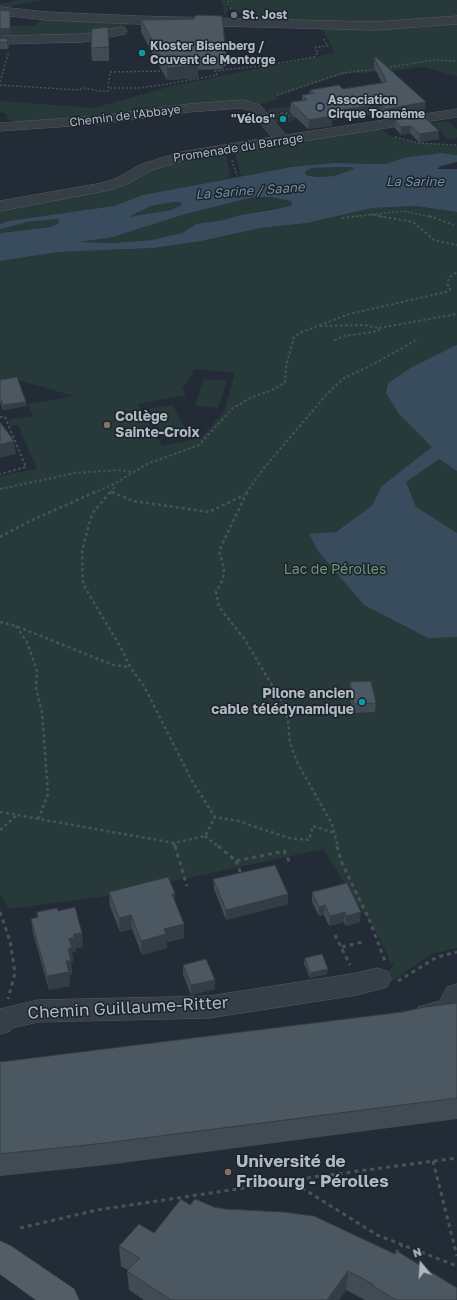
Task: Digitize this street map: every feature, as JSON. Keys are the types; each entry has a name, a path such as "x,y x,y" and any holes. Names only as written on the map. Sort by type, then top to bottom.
{"main road":[{"path":"0,1256 62,1300"}],"street":[{"path":"0,11 47,16 187,22 375,26 457,20"},
{"path":"0,40 84,38 126,30 177,25 187,22"},
{"name":"Chemin de l'Abbaye","path":"0,127 120,118 219,105 250,106 255,108 283,140"},
{"name":"Promenade du Barrage","path":"0,206 106,187 153,165 186,155 376,125 457,114"},
{"name":"Chemin Guillaume-Ritter","path":"2,1021 38,1011 209,1006 357,984 377,979"},
{"path":"406,1020 449,1011 457,995"}],"path":[{"path":"229,7 227,3 232,0"},
{"path":"108,88 139,88 168,84 217,75 216,71 267,64 269,65 314,57 318,53 315,49 316,48 328,46 322,35"},
{"path":"277,95 342,73 433,60 457,61"},
{"path":"0,85 78,90 93,88 99,91 108,91 110,72 168,71"},
{"path":"285,115 302,114"},
{"path":"376,125 394,136 418,143 457,145"},
{"path":"342,218 403,211 421,213 454,225"},
{"path":"370,214 413,222 434,240 446,244 457,245"},
{"path":"0,537 30,521 114,484 132,472 168,455 199,445 233,408 252,397 270,391 285,383 286,366 294,337 302,332 320,326 335,318 349,314 377,309 446,292 450,289 447,283 448,278 457,272"},
{"path":"320,326 363,325 380,328 403,323 429,320 436,316 457,314"},
{"path":"332,341 344,336 373,332 379,330 380,328"},
{"path":"418,339 370,366 354,372 344,378 327,394 264,468 245,494 219,551 224,568 223,579 216,592 219,607 245,640 284,705 288,720 290,743 298,764 332,824 341,861 385,959 384,969 377,979 384,985 393,985 436,956 457,952"},
{"path":"0,417 5,416 26,467 0,474"},
{"path":"0,489 76,473 117,470 132,472"},
{"path":"114,484 114,488 92,514 82,551 83,584 121,648 130,667 144,686 192,781 215,816 238,821 289,838 309,840 313,826 334,833"},
{"path":"111,492 133,501 209,512 245,494"},
{"path":"0,622 16,626 113,665 130,667"},
{"path":"16,626 27,642 37,671 36,688 42,712 48,794 38,820"},
{"path":"0,812 38,820 174,842 205,836 236,861 241,874"},
{"path":"0,830 18,815"},
{"path":"205,836 215,816"},
{"path":"174,842 187,886"},
{"path":"236,861 284,851 290,863"},
{"path":"0,912 10,941 15,974 2,1015 2,1021"},
{"path":"335,935 351,966"},
{"path":"342,947 362,942"},
{"path":"20,1228 97,1210 291,1180 457,1158"},
{"path":"433,1161 457,1256"},
{"path":"291,1180 377,1235 457,1266"},
{"path":"393,1258 402,1245"}],"green space":[{"path":"19,0 43,0 11,6 10,8 13,10 55,14 135,19 52,15 0,9 0,4"},
{"path":"221,0 457,0 457,19 373,24 261,22 231,9 229,3 231,1 226,3 228,9 225,16"},
{"path":"46,17 136,22 101,34 4,36 4,26 33,26"},
{"path":"457,22 457,76 423,67 381,72 352,73 340,75 300,88 276,97 278,99 258,105 150,114 17,122 6,119 8,115 0,111 0,101 94,108 172,86 335,53 321,27"},
{"path":"289,106 294,111 291,112 294,115 287,115 290,113 284,111 278,113 286,117 298,115 298,118 291,121 275,123 267,112 270,109"},
{"path":"448,121 457,129 457,138 448,139 432,123"},
{"path":"379,128 393,137 405,141 457,146 457,155 441,153 408,157 385,164 333,163 291,167 241,176 234,150"},
{"path":"226,151 230,178 143,195 114,206 8,221 0,224 0,208 50,200 167,162"},
{"path":"352,167 354,169 334,176 317,177 306,174 305,172 311,168"},
{"path":"254,197 270,197 291,201 292,205 240,215 224,220 196,224 182,233 152,240 115,243 78,242 113,237 182,215"},
{"path":"180,202 182,205 171,210 129,218 151,206"},
{"path":"416,206 457,212 457,948 431,954 394,980 388,981 386,974 395,963 391,964 380,939 323,849 99,897 9,909 0,895 0,476 37,469 18,425 11,426 8,420 33,416 28,404 74,396 18,380 0,383 0,261 58,252 154,248 201,241 261,228 307,223 372,208","holes":["195,369 235,373 224,412 201,438 162,446 138,404 186,395 182,389"]},
{"path":"59,219 59,223 51,227 0,233 0,229 17,224"},
{"path":"204,379 227,381 218,408 195,406"},
{"path":"172,405 188,433 164,437 149,409"}],"water":[{"name":"La Sarine","path":"441,153 457,155 457,162 441,166 437,169 457,169 457,212 416,206 372,208 307,223 261,228 201,241 154,248 58,252 0,261 0,233 51,227 59,223 59,219 28,222 0,229 0,224 8,221 114,206 143,195 291,167 333,163 385,164 408,157","holes":["352,167 354,169 334,176 317,177 306,175 305,172 311,168","254,197 270,197 291,201 292,205 240,215 224,220 196,224 182,233 152,240 115,243 79,242 113,237 182,215","174,202 180,202 182,205 171,210 129,217 151,206"]},
{"name":"Lac de Pérolles","path":"457,345 457,471 439,459 406,482 416,507 457,533 457,637 428,638 364,605 318,551 309,534 336,532 372,506 382,486 432,447 399,414 386,393 388,383 412,367"}],"building":[{"path":"0,10 10,11 10,28 0,29"},
{"path":"198,15 222,16 226,54 223,54 223,57 194,58 198,65 167,68 141,20 194,19 194,17"},
{"path":"108,27 109,47 91,48 92,29"},
{"path":"0,38 8,39 7,42 0,43"},
{"path":"376,57 426,102 386,109 381,104 328,112 332,116 309,120 291,102 307,100 302,95 314,93 310,90 339,85 343,89 387,82 374,58"},
{"path":"423,116 439,131 420,134 411,126 401,127 395,120"},
{"path":"17,377 26,402 3,405 0,398 0,380"},
{"path":"0,422 14,441 0,445"},
{"path":"371,681 376,703 354,704 350,682"},
{"path":"275,865 288,894 226,910 213,879"},
{"path":"168,877 175,893 172,894 184,924 164,929 166,934 141,941 131,915 119,918 109,892"},
{"path":"347,883 361,912 346,916 345,912 330,916 325,905 319,907 312,892"},
{"path":"75,907 82,933 74,934 74,937 69,939 72,948 68,949 71,961 66,961 69,972 47,976 31,919 38,917 37,912 57,908 58,911"},
{"path":"322,954 328,969 310,973 305,958"},
{"path":"206,959 215,980 191,985 183,965"},
{"path":"457,1003 457,1098 105,1143 0,1154 0,1062 402,1012 425,1007"},
{"path":"181,1199 190,1205 195,1199 214,1207 225,1209 283,1212 314,1216 395,1254 397,1251 457,1288 457,1300 396,1300 372,1285 373,1284 348,1271 327,1300 171,1300 127,1271 140,1258 119,1246 139,1224 154,1233"}],"place":[{"name":"St. Jost","path":"234,15"},
{"name":"Kloster Bisenberg / Couvent de Montorge","path":"142,53"},
{"name":"Association Cirque Toamême","path":"320,107"},
{"name":"\"Vélos\"","path":"283,119"},
{"name":"Collège Sainte-Croix","path":"107,425"},
{"name":"Pilone ancien cable télédynamique","path":"362,702"},
{"name":"Université de Fribourg - Pérolles","path":"228,1172"}],"water label":[{"name":"La Sarine / Saane","path":"250,191"}]}
